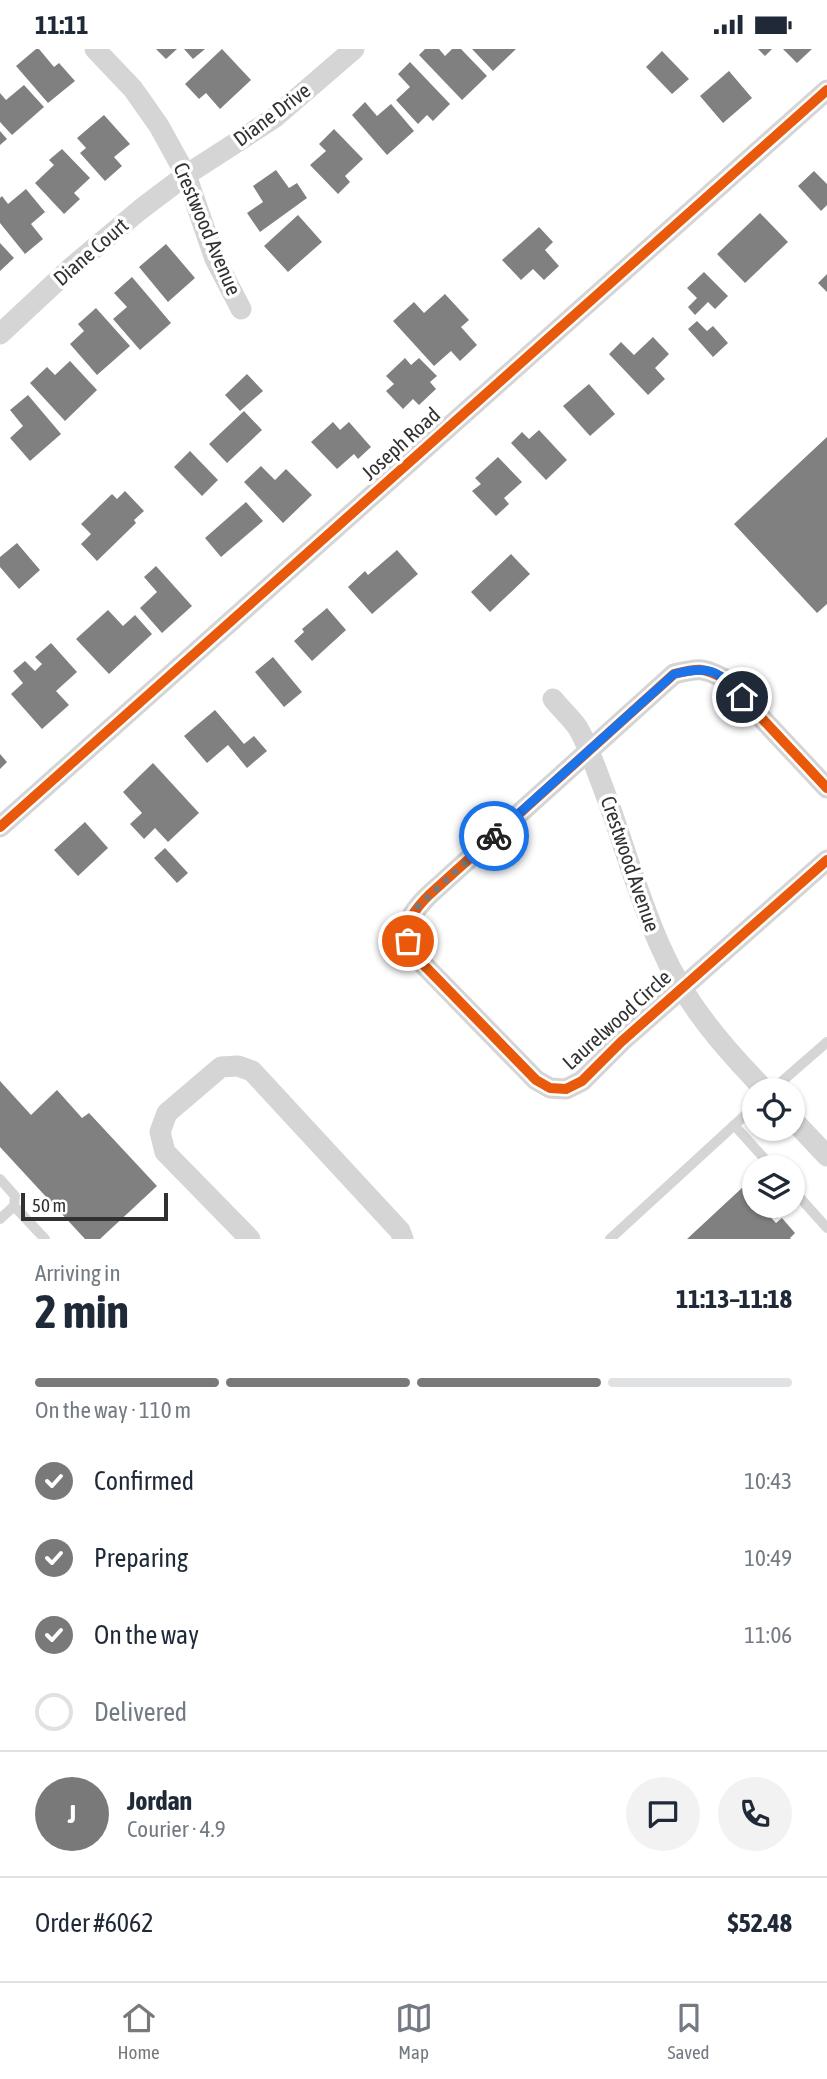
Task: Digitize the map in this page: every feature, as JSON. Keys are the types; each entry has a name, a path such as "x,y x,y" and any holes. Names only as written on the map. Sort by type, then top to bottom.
{"street":[{"name":"Crestwood Avenue","path":"95,49 133,89 159,126 187,174 215,259 241,309"},
{"name":"Diane Drive","path":"187,174 274,118 354,49"},
{"name":"Joseph Road","path":"0,827 827,90"},
{"name":"Diane Court","path":"0,334 73,266 187,174"},
{"name":"Laurelwood Circle","path":"827,788 725,679 708,670 697,668 674,674 416,908 410,918 408,941 417,958 536,1080 550,1088 566,1090 582,1081 621,1042 827,860"},
{"name":"Crestwood Avenue","path":"553,699 577,726 589,751 620,831 649,920 682,988 700,1016 753,1078"},
{"path":"250,1239 165,1152 160,1132 167,1113 220,1067 238,1066 252,1072 400,1231 403,1239"},
{"path":"805,1132 827,1156"}],"lane":[{"path":"786,1078 827,1042"},
{"path":"610,1239 742,1118"},
{"path":"734,1125 761,1155"},
{"path":"0,1179 15,1196 14,1206 0,1219"},
{"path":"805,1203 827,1228"},
{"path":"14,1206 45,1239"}],"building":[{"path":"39,49 54,67 59,63 75,81 48,103 16,66"},
{"path":"156,49 177,49 166,59"},
{"path":"184,49 205,49 193,59"},
{"path":"222,49 251,80 220,109 206,93 199,99 185,84"},
{"path":"425,49 439,49 445,56 452,49 461,49 487,76 462,100 419,55"},
{"path":"472,49 516,49 493,71"},
{"path":"758,49 772,49 765,56"},
{"path":"783,49 812,49 797,63"},
{"path":"662,51 689,79 672,94 646,67"},
{"path":"410,62 450,104 433,121 427,115 418,124 396,100 410,87 398,74"},
{"path":"729,71 752,98 723,123 700,96"},
{"path":"24,85 44,107 12,135 0,122 0,93 6,100"},
{"path":"365,102 377,116 391,104 414,131 387,155 352,115"},
{"path":"104,115 130,144 114,157 122,166 105,181 80,153 86,148 77,138"},
{"path":"334,129 363,159 345,176 350,182 338,194 310,165 326,151 319,144"},
{"path":"0,131 7,139 0,145"},
{"path":"62,149 90,178 74,193 80,199 64,214 35,183 54,165 49,160"},
{"path":"276,170 289,188 297,183 307,198 260,232 247,213 263,202 253,186"},
{"path":"814,171 827,184 827,205 821,211 798,186"},
{"path":"26,189 45,212 31,224 43,239 25,254 0,223 0,198 2,196 8,204"},
{"path":"760,213 788,242 745,283 717,254"},
{"path":"298,215 322,242 288,272 264,246"},
{"path":"539,227 553,242 545,250 559,266 544,280 533,269 521,280 502,260"},
{"path":"0,243 14,258 0,271"},
{"path":"166,244 195,278 168,302 139,267"},
{"path":"704,272 728,296 715,309 708,302 695,315 688,307 697,298 687,288"},
{"path":"827,274 827,292 818,283"},
{"path":"132,277 171,323 140,350 113,319 127,307 114,293"},
{"path":"445,294 469,320 461,327 477,345 460,361 451,351 434,366 393,321 414,302 424,313"},
{"path":"96,308 130,346 97,375 70,344 84,331 78,324"},
{"path":"697,321 707,331 713,326 728,343 713,357 688,329"},
{"path":"653,337 669,354 655,368 665,379 648,395 609,354 621,342 634,355"},
{"path":"405,358 411,365 419,358 437,376 430,382 436,389 419,405 413,399 403,409 386,391 394,384 386,376"},
{"path":"70,361 97,390 65,421 30,383 47,367 55,375"},
{"path":"247,374 263,391 240,411 225,395"},
{"path":"589,384 615,414 590,436 563,406"},
{"path":"28,395 61,434 30,461 10,438 23,426 10,410"},
{"path":"244,411 262,430 227,463 209,444"},
{"path":"333,422 340,430 349,422 371,447 358,459 354,454 337,469 311,442"},
{"path":"539,430 567,460 546,480 511,443 522,432 529,439"},
{"path":"827,437 827,604 817,613 734,524"},
{"path":"190,451 218,480 202,496 174,467"},
{"path":"498,457 522,482 504,498 509,504 496,516 472,491 481,484 475,478"},
{"path":"261,466 275,480 286,469 312,495 283,523 244,482"},
{"path":"125,491 144,511 134,520 136,523 97,561 81,544 91,534 81,524 112,494 117,499"},
{"path":"246,502 263,521 221,557 205,538"},
{"path":"17,543 40,570 19,589 0,567 0,557"},
{"path":"397,550 418,574 372,614 348,587 365,571 368,575"},
{"path":"511,554 530,574 490,612 471,592"},
{"path":"156,566 192,606 162,633 140,608 157,592 144,577"},
{"path":"327,608 346,630 312,661 294,641 304,632 302,629"},
{"path":"108,610 123,626 135,615 152,634 109,674 76,639"},
{"path":"51,643 77,672 56,691 69,705 42,729 11,694 23,683 13,671 25,661 35,671 42,664 35,657"},
{"path":"273,657 302,692 284,707 255,672"},
{"path":"215,710 244,744 254,736 267,751 247,768 228,745 207,763 184,736"},
{"path":"0,754 7,762 0,769"},
{"path":"153,763 199,813 168,842 155,828 144,839 130,824 142,813 123,792"},
{"path":"85,822 108,848 78,876 54,850"},
{"path":"165,848 188,873 177,883 154,858"},
{"path":"0,1081 31,1115 57,1090 82,1118 89,1113 157,1186 100,1239 85,1239 0,1147"},
{"path":"742,1188 742,1218 771,1218 776,1223 782,1218 795,1233 791,1239 687,1239"}],"cycle path":[{"path":"0,827 827,90"},
{"path":"827,788 725,679 700,670 674,674 429,895 411,917 409,939 417,958 536,1080 550,1088 566,1089 582,1081 621,1042 827,860"}],"way so far":[{"path":"408,941 407,929 416,908 494,836"}],"route":[{"path":"494,836 674,674 697,668 708,670 725,679 742,697"}]}
